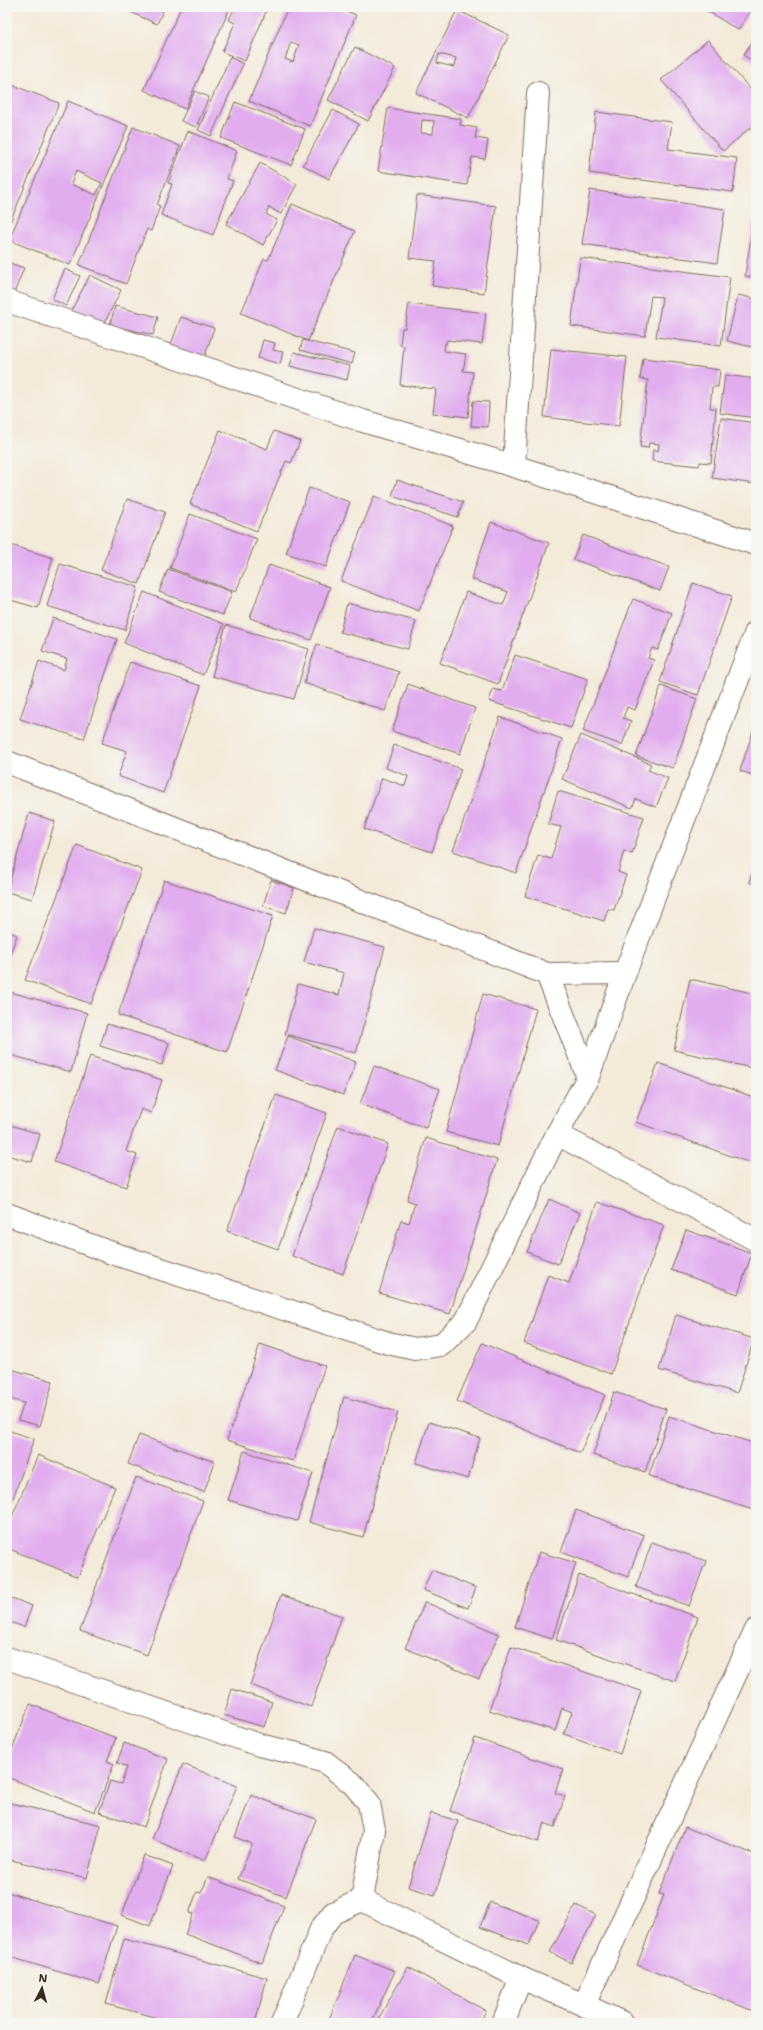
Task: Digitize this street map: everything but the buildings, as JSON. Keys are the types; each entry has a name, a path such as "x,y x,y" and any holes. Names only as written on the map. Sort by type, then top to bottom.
{"street":[{"path":"514,466 538,93"},
{"path":"7,301 363,421 514,466 756,544"},
{"path":"7,1214 106,1251 388,1343 415,1349 440,1345 466,1321 557,1134 588,1077 625,973 756,632"},
{"path":"7,762 547,974 625,973"},
{"path":"547,974 588,1077"},
{"path":"557,1134 756,1240"},
{"path":"584,2005 756,1630"},
{"path":"7,1658 259,1746 294,1752 325,1762 352,1783 369,1804 374,1830 362,1900"},
{"path":"362,1900 521,1978 623,2023"},
{"path":"282,2023 321,1929 333,1913 362,1900"},
{"path":"503,2023 521,1978"}]}
